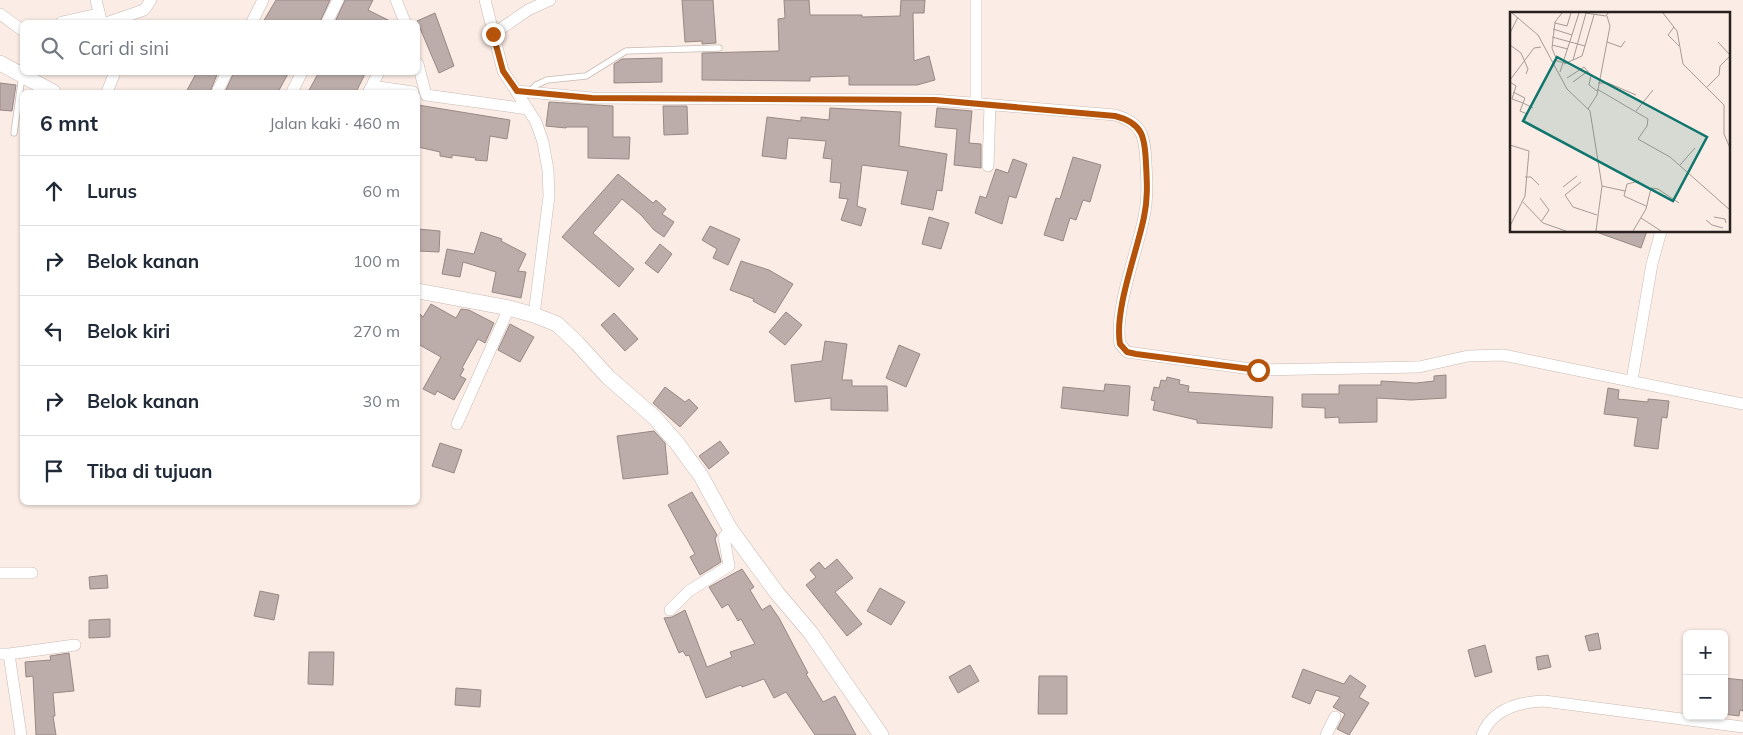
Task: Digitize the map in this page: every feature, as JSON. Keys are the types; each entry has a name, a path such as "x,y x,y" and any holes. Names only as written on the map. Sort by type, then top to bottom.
{"street":[{"path":"81,20 100,18 96,0"},
{"path":"115,20 144,10 151,0"},
{"path":"253,20 263,0"},
{"path":"328,20 338,0"},
{"path":"396,0 405,20"},
{"path":"485,0 503,71 536,122 543,142 548,170 547,215 534,315"},
{"path":"493,34 528,10 550,0"},
{"path":"976,0 976,104"},
{"path":"0,14 20,29"},
{"path":"0,63 20,73"},
{"path":"24,75 50,90"},
{"path":"109,90 114,75"},
{"path":"218,90 226,75"},
{"path":"293,90 300,75"},
{"path":"378,75 370,89 384,90"},
{"path":"419,75 422,94 528,108"},
{"path":"517,91 592,98 935,100 1115,116 1129,119 1140,130 1145,144 1147,197 1144,219 1120,318 1120,344 1127,352 1258,370 1419,366 1468,356 1493,354 1632,380 1743,404"},
{"path":"988,166 990,105"},
{"path":"1632,380 1652,264 1661,232"},
{"path":"420,291 508,308 557,324 608,377 654,417 701,476 730,529 765,578 810,632 881,735"},
{"path":"457,424 508,308"},
{"path":"670,610 689,591 723,572 729,566 724,538 730,529"},
{"path":"0,573 32,573"},
{"path":"21,735 4,654 74,645"},
{"path":"1482,735 1485,728 1498,714 1509,707 1523,702 1544,701 1743,727"},
{"path":"1326,735 1335,717"}],"lane":[{"path":"530,92 536,85 546,80 586,76 626,51 719,48"},
{"path":"14,133 22,75"}],"building":[{"path":"276,0 330,0 321,20 264,20"},
{"path":"345,0 373,0 368,10 388,20 336,20"},
{"path":"682,0 713,0 716,43 702,44 702,41 685,42"},
{"path":"784,0 809,0 810,15 862,15 862,17 900,16 901,0 925,0 924,13 913,13 914,61 929,56 935,80 917,85 849,85 849,76 810,77 810,81 702,80 702,53 779,51 778,19 785,18"},
{"path":"435,13 454,66 439,73 420,28 419,20"},
{"path":"662,58 662,82 614,83 614,64 622,59"},
{"path":"195,75 217,75 211,90 187,90"},
{"path":"233,75 287,75 279,90 226,90"},
{"path":"317,75 364,75 357,90 309,90"},
{"path":"0,83 16,85 12,111 0,110"},
{"path":"549,102 613,106 613,137 630,137 629,159 588,158 588,127 566,128 546,126"},
{"path":"420,105 510,120 507,139 490,136 487,161 452,155 452,158 440,156 440,152 420,147"},
{"path":"663,106 687,106 688,134 664,135"},
{"path":"830,108 901,112 899,146 947,154 942,191 937,190 933,210 901,204 908,171 862,165 857,206 866,209 861,226 841,220 848,199 839,198 841,183 830,182 832,159 823,158 826,141 788,138 786,159 762,156 767,117 801,121 801,117 829,120"},
{"path":"937,108 972,111 969,143 981,144 981,168 954,165 957,129 935,127"},
{"path":"1073,157 1101,165 1090,202 1083,200 1076,220 1070,218 1063,241 1044,235 1056,198 1060,199"},
{"path":"1013,159 1027,164 1016,198 1009,196 1002,224 975,213 980,196 986,198 996,169 1008,173"},
{"path":"618,174 653,203 656,200 666,209 662,214 674,222 664,237 654,230 641,215 622,199 593,233 634,269 619,287 562,237"},
{"path":"929,217 949,223 941,249 922,244"},
{"path":"710,226 740,239 728,265 713,258 717,249 702,240"},
{"path":"420,229 440,231 439,252 420,251"},
{"path":"481,232 502,239 501,241 526,254 518,271 526,272 521,298 492,292 496,272 463,262 460,277 442,274 447,249 474,254"},
{"path":"1599,232 1647,232 1641,248"},
{"path":"660,244 672,254 658,273 645,263"},
{"path":"741,261 769,270 793,284 775,313 753,301 754,299 730,290"},
{"path":"431,304 456,318 461,309 469,310 494,323 485,343 478,339 462,368 464,369 460,376 466,379 454,400 437,391 435,395 423,389 441,357 420,345 420,314 423,317"},
{"path":"786,312 802,325 785,345 769,332"},
{"path":"614,313 638,339 625,351 601,325"},
{"path":"510,324 534,337 520,362 498,350"},
{"path":"825,341 847,344 842,380 852,380 852,386 887,386 888,411 831,410 831,398 795,402 791,365 822,361"},
{"path":"899,345 920,354 906,387 886,378"},
{"path":"1446,375 1446,398 1411,400 1377,398 1377,422 1339,423 1339,417 1325,418 1325,408 1302,407 1302,394 1339,394 1339,385 1381,385 1381,381 1416,383 1434,381 1434,376"},
{"path":"1167,377 1180,380 1179,384 1189,386 1188,392 1273,397 1272,428 1197,423 1197,420 1153,410 1155,401 1151,400 1154,387 1159,388 1161,380 1166,381"},
{"path":"1105,384 1130,386 1128,416 1061,408 1063,387 1104,391"},
{"path":"665,387 685,402 689,399 698,408 680,427 653,403"},
{"path":"1608,388 1619,390 1618,399 1648,402 1648,399 1669,401 1667,418 1662,417 1658,449 1634,446 1638,418 1604,414"},
{"path":"654,431 665,443 668,474 623,479 617,436"},
{"path":"720,441 729,453 709,469 699,456"},
{"path":"440,443 462,450 454,473 432,466"},
{"path":"692,492 717,535 715,539 721,562 700,575 690,557 695,554 668,505"},
{"path":"837,559 853,578 835,592 862,624 847,636 806,585 816,577 810,570 819,562 825,569"},
{"path":"742,569 754,587 750,590 762,610 770,605 779,618 808,673 806,674 823,702 835,696 856,735 815,735 786,692 774,698 764,679 706,698 689,655 686,656 683,651 679,653 664,618 672,617 685,610 707,667 732,657 730,652 755,644 741,619 738,621 728,604 722,608 709,587"},
{"path":"107,575 108,588 90,589 89,577"},
{"path":"880,588 905,602 891,625 867,611"},
{"path":"260,591 279,595 274,620 254,616"},
{"path":"110,619 110,637 89,638 89,620"},
{"path":"1598,633 1601,649 1589,651 1585,636"},
{"path":"1485,645 1492,672 1475,677 1468,650"},
{"path":"309,652 334,652 333,685 308,684"},
{"path":"69,653 74,691 53,693 55,716 53,716 56,735 36,735 33,676 26,677 25,662 51,660 50,656"},
{"path":"1548,655 1551,667 1538,670 1536,657"},
{"path":"970,665 979,681 958,693 949,677"},
{"path":"1303,669 1344,684 1350,675 1366,686 1359,697 1369,703 1349,735 1337,729 1345,714 1333,707 1340,697 1316,690 1310,704 1292,697"},
{"path":"1039,676 1067,676 1067,714 1038,714"},
{"path":"1728,678 1743,680 1743,711 1740,710 1739,716 1728,715"},
{"path":"456,688 481,690 480,707 455,705"}],"route":[{"path":"493,34 503,71 517,91 592,98 935,100 1115,116 1129,119 1140,130 1145,144 1148,188 1144,219 1120,318 1120,344 1127,352 1136,354 1258,370"}]}
